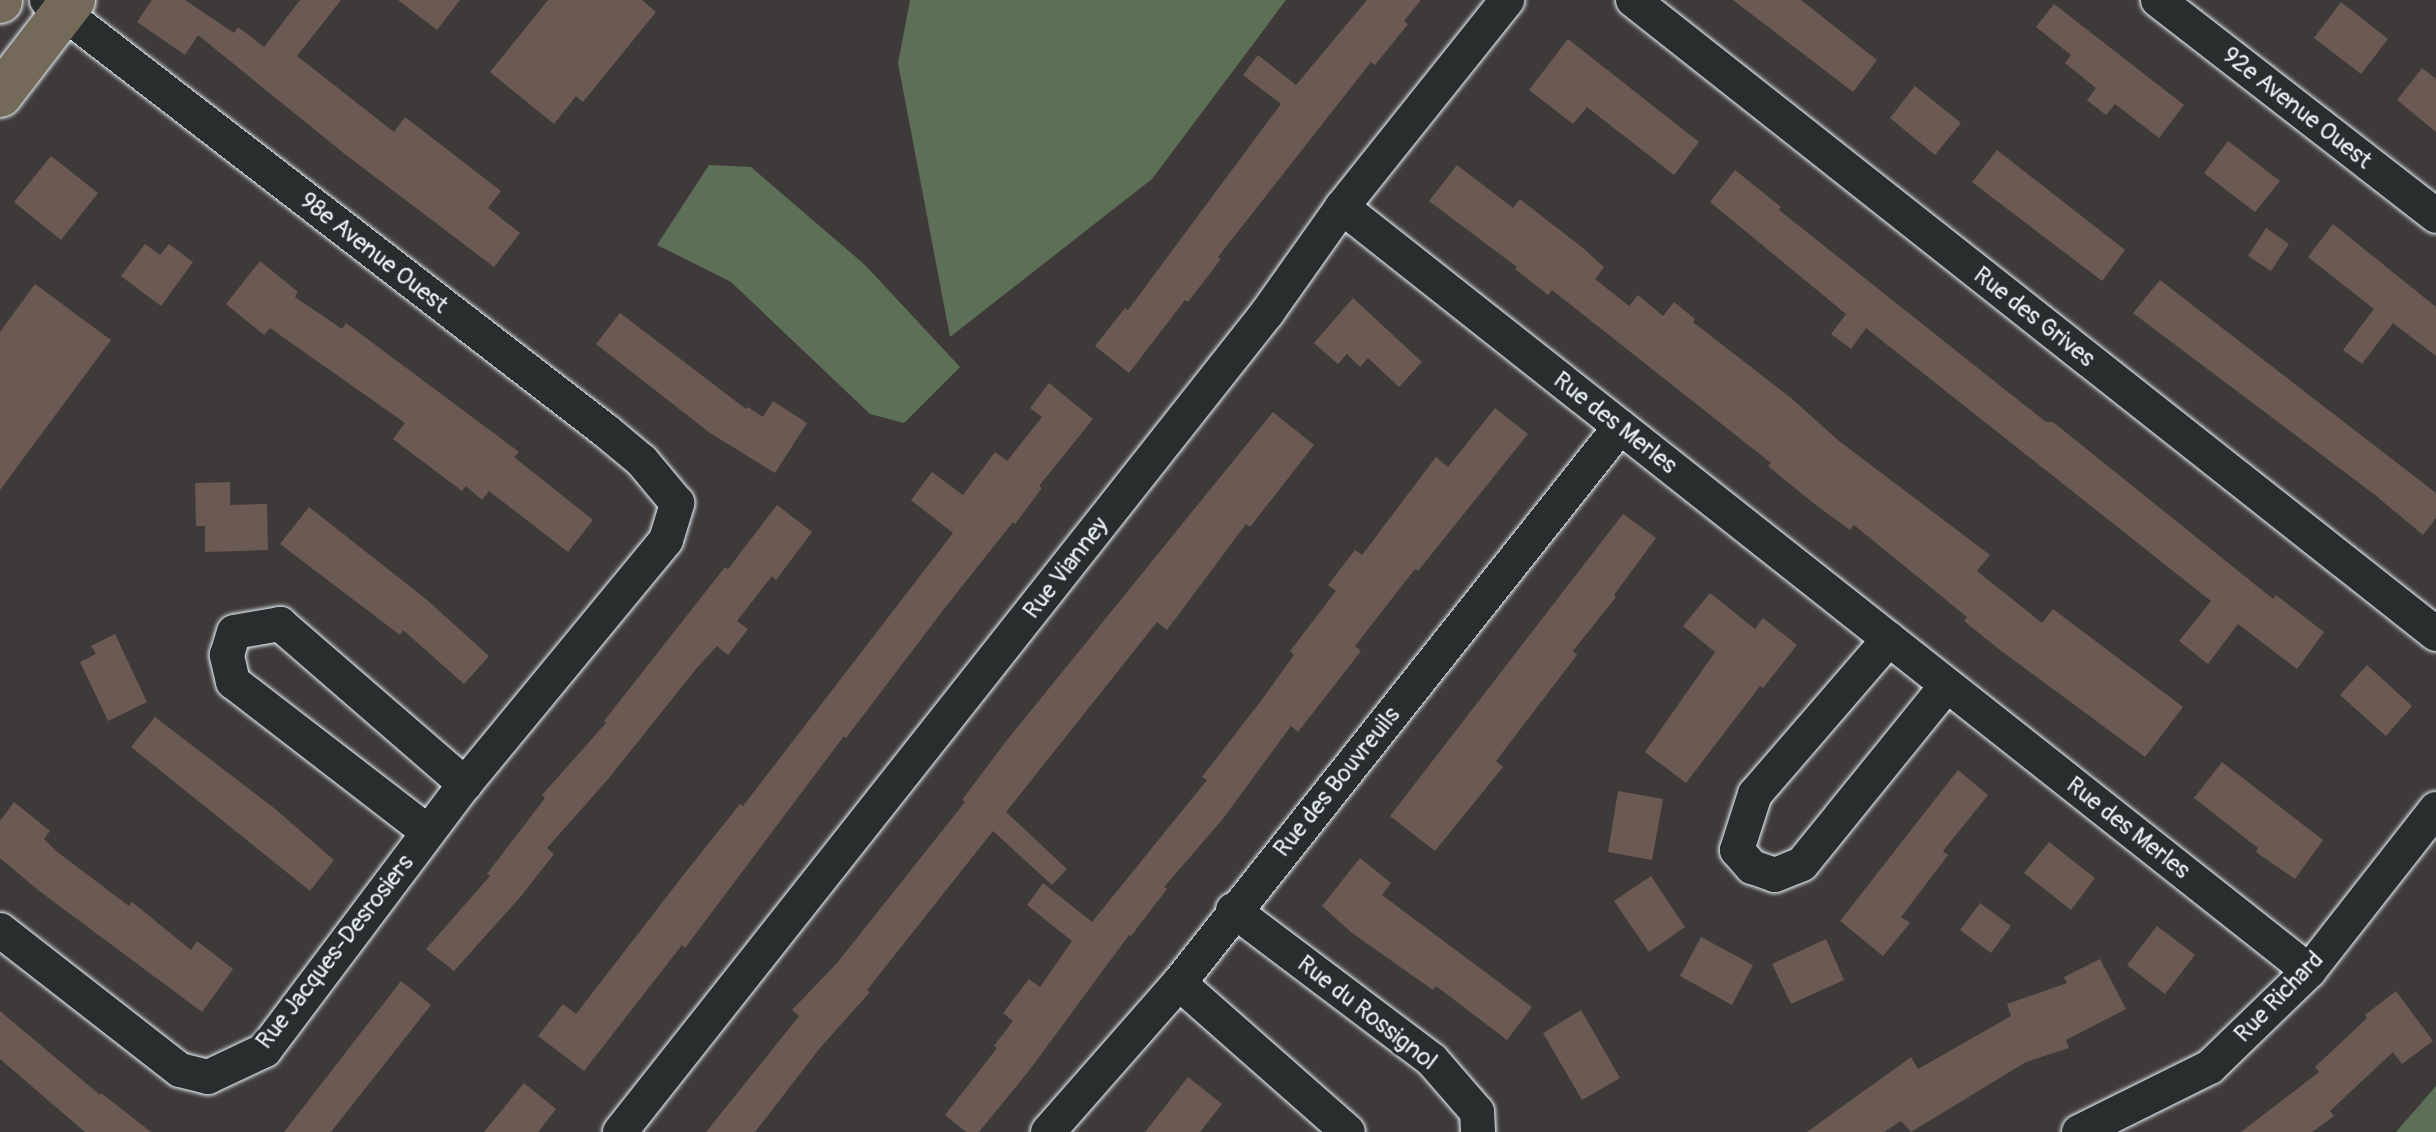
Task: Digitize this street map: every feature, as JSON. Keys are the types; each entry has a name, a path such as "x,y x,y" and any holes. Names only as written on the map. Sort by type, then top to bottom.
{"main road":[{"path":"0,95 61,4"}],"street":[{"name":"Rue Vianney","path":"620,1132 1267,313 1342,207 1507,0"},
{"name":"Rue des Grives","path":"1633,0 2436,634"},
{"name":"92e Avenue Ouest","path":"2158,0 2436,216"},
{"name":"98e Avenue Ouest","path":"61,4 606,431 642,461 677,503"},
{"name":"Rue des Merles","path":"1342,207 2309,971"},
{"name":"Rue des Bouvreuils","path":"1048,1132 1179,983 1233,910 1620,427"},
{"name":"Rue Jacques-Desrosiers","path":"0,930 180,1070 208,1077 265,1050 465,784 666,540 677,503"},
{"name":"Rue Jacques-Desrosiers","path":"428,832 233,682 227,655 234,632 280,624 465,784"},
{"path":"1889,639 1755,794 1737,850 1752,867 1775,875 1802,864 1947,685"},
{"name":"Rue Richard","path":"2079,1132 2210,1067 2309,971 2436,809"},
{"name":"Rue du Rossignol","path":"1233,910 1432,1060 1477,1112 1478,1132"},
{"path":"1179,983 1348,1132"}],"green space":[{"path":"910,0 1286,0 1152,179 950,337 898,63"},
{"path":"709,165 751,167 865,265 960,367 904,423 870,414 731,282 657,245"},
{"path":"2436,1086 2436,1132 2396,1132"}],"building":[{"path":"152,0 185,0 234,33 238,27 264,47 300,0 341,0 297,56 394,132 405,117 501,191 488,208 520,233 494,267 346,155 198,35 185,55 137,22"},
{"path":"398,0 460,0 437,30"},
{"path":"548,0 642,0 656,12 583,102 576,96 554,124 490,72"},
{"path":"1367,0 1421,0 1404,21 1408,24 1375,65 1371,62 1218,257 1221,259 1188,302 1185,300 1129,373 1095,346 1125,308 1128,310 1281,104 1243,75 1258,55 1296,85"},
{"path":"1733,0 1801,0 1877,60 1853,92"},
{"path":"2341,2 2388,39 2361,74 2314,38"},
{"path":"2054,4 2184,105 2159,138 2115,104 2106,115 2087,100 2096,88 2065,63 2071,55 2036,27"},
{"path":"1568,39 1699,142 1674,175 1587,107 1573,124 1529,90"},
{"path":"2422,68 2436,79 2436,132 2397,100"},
{"path":"1915,86 1961,123 1935,155 1890,118"},
{"path":"2228,141 2280,181 2255,212 2204,173"},
{"path":"1997,150 2125,250 2102,281 1972,182"},
{"path":"51,156 98,193 61,240 14,202"},
{"path":"1457,165 1513,208 1520,199 1584,249 1604,267 1595,279 1629,306 1638,295 1663,316 1674,302 1695,319 1693,322 1791,398 1839,441 1990,555 1977,571 2042,623 2053,609 2183,707 2145,757 2000,650 1964,621 1967,617 1854,525 1850,530 1817,506 1768,466 1771,463 1552,290 1548,295 1515,269 1517,267 1429,201"},
{"path":"1735,170 1781,207 1779,210 2046,422 2053,422 2273,599 2276,595 2324,632 2297,669 2238,624 2208,664 2179,641 2211,601 1866,328 1851,349 1831,334 1846,314 1710,202"},
{"path":"2333,224 2436,307 2436,356 2393,323 2362,364 2343,350 2374,309 2308,257"},
{"path":"2266,228 2289,244 2271,271 2248,256"},
{"path":"145,244 160,255 169,244 193,262 161,306 121,276"},
{"path":"260,261 298,292 295,297 342,329 346,323 519,452 514,457 593,520 568,552 489,491 482,500 466,486 462,491 393,439 405,423 270,328 264,335 226,304"},
{"path":"2160,280 2436,493 2436,518 2423,535 2375,495 2133,313"},
{"path":"35,284 111,340 0,490 0,332"},
{"path":"1353,298 1422,362 1399,387 1368,358 1360,367 1347,354 1338,364 1314,343"},
{"path":"620,313 746,409 748,407 763,417 773,401 807,423 775,473 710,433 596,344"},
{"path":"1049,383 1093,419 1039,486 1042,488 1015,524 1013,522 944,609 846,738 844,736 685,948 682,945 584,1071 538,1036 563,1004 576,1014 740,804 743,806 953,533 911,500 932,472 963,495 995,452 1007,461 1042,417 1030,408"},
{"path":"1495,408 1528,434 1355,646 1361,651 1298,732 1291,726 1222,820 1164,887 1167,889 1129,935 1028,1072 979,1132 966,1132 945,1115 997,1048 994,1046 1013,1021 1003,1013 1029,979 1040,987 1072,941 1027,905 1043,883 1092,922 1207,780 1202,777 1294,655 1290,651 1336,591 1328,585 1355,550 1362,555 1436,457 1448,467"},
{"path":"1273,412 1314,445 1250,527 1246,524 1167,630 1157,622 1006,812 1067,869 1052,885 993,831 867,990 870,992 820,1048 755,1132 706,1132 799,1016 792,1010 837,963 965,802 962,800 1007,740"},
{"path":"230,482 230,505 267,504 268,550 205,552 205,526 196,526 195,483"},
{"path":"777,505 812,532 776,580 772,576 737,621 748,629 728,655 717,646 696,669 609,778 547,848 554,854 522,895 454,971 426,949 490,876 487,874 545,798 542,795 606,723 604,721"},
{"path":"309,507 427,600 489,656 464,684 403,630 400,635 280,544"},
{"path":"1623,514 1656,538 1614,595 1616,597 1573,651 1577,655 1496,761 1503,767 1435,851 1390,816"},
{"path":"1710,593 1755,629 1763,618 1797,645 1763,688 1760,686 1686,783 1645,752 1715,652 1683,626"},
{"path":"115,634 147,702 108,721 80,662 96,654 91,646"},
{"path":"2367,665 2412,706 2386,736 2340,695"},
{"path":"155,717 274,808 334,860 310,891 131,747"},
{"path":"2222,762 2323,840 2295,879 2256,852 2258,848 2194,798"},
{"path":"1958,770 1988,795 1943,851 1948,855 1901,917 1910,923 1883,956 1840,921"},
{"path":"1618,791 1663,799 1652,860 1608,852"},
{"path":"14,802 50,831 44,839 56,851 129,906 132,902 191,950 197,941 233,969 202,1012 38,890 0,858 0,821"},
{"path":"2049,842 2095,878 2071,910 2024,873"},
{"path":"1360,858 1391,883 1382,895 1532,1007 1507,1040 1436,986 1433,990 1352,933 1322,906"},
{"path":"1651,876 1685,927 1649,952 1614,901"},
{"path":"1980,903 2011,926 1991,953 1960,930"},
{"path":"2157,926 2195,955 2165,994 2127,965"},
{"path":"1701,937 1753,965 1732,1005 1680,976"},
{"path":"1826,939 1844,980 1791,1004 1772,964"},
{"path":"2100,959 2126,1009 2066,1040 2069,1048 2026,1062 1911,1132 1901,1121 1884,1132 1807,1132 1911,1057 1918,1069 2011,1016 2007,1004 2067,983 2064,977"},
{"path":"401,981 431,1005 331,1132 284,1132"},
{"path":"2396,991 2433,1041 2402,1064 2393,1052 2330,1111 2334,1116 2312,1132 2241,1132 2319,1072 2315,1067 2367,1018 2365,1015"},
{"path":"1581,1010 1620,1078 1582,1100 1543,1033"},
{"path":"0,1011 100,1095 151,1132 85,1132 0,1059"},
{"path":"1188,1077 1222,1104 1200,1132 1145,1132"},
{"path":"524,1083 556,1109 538,1132 484,1132"}]}
